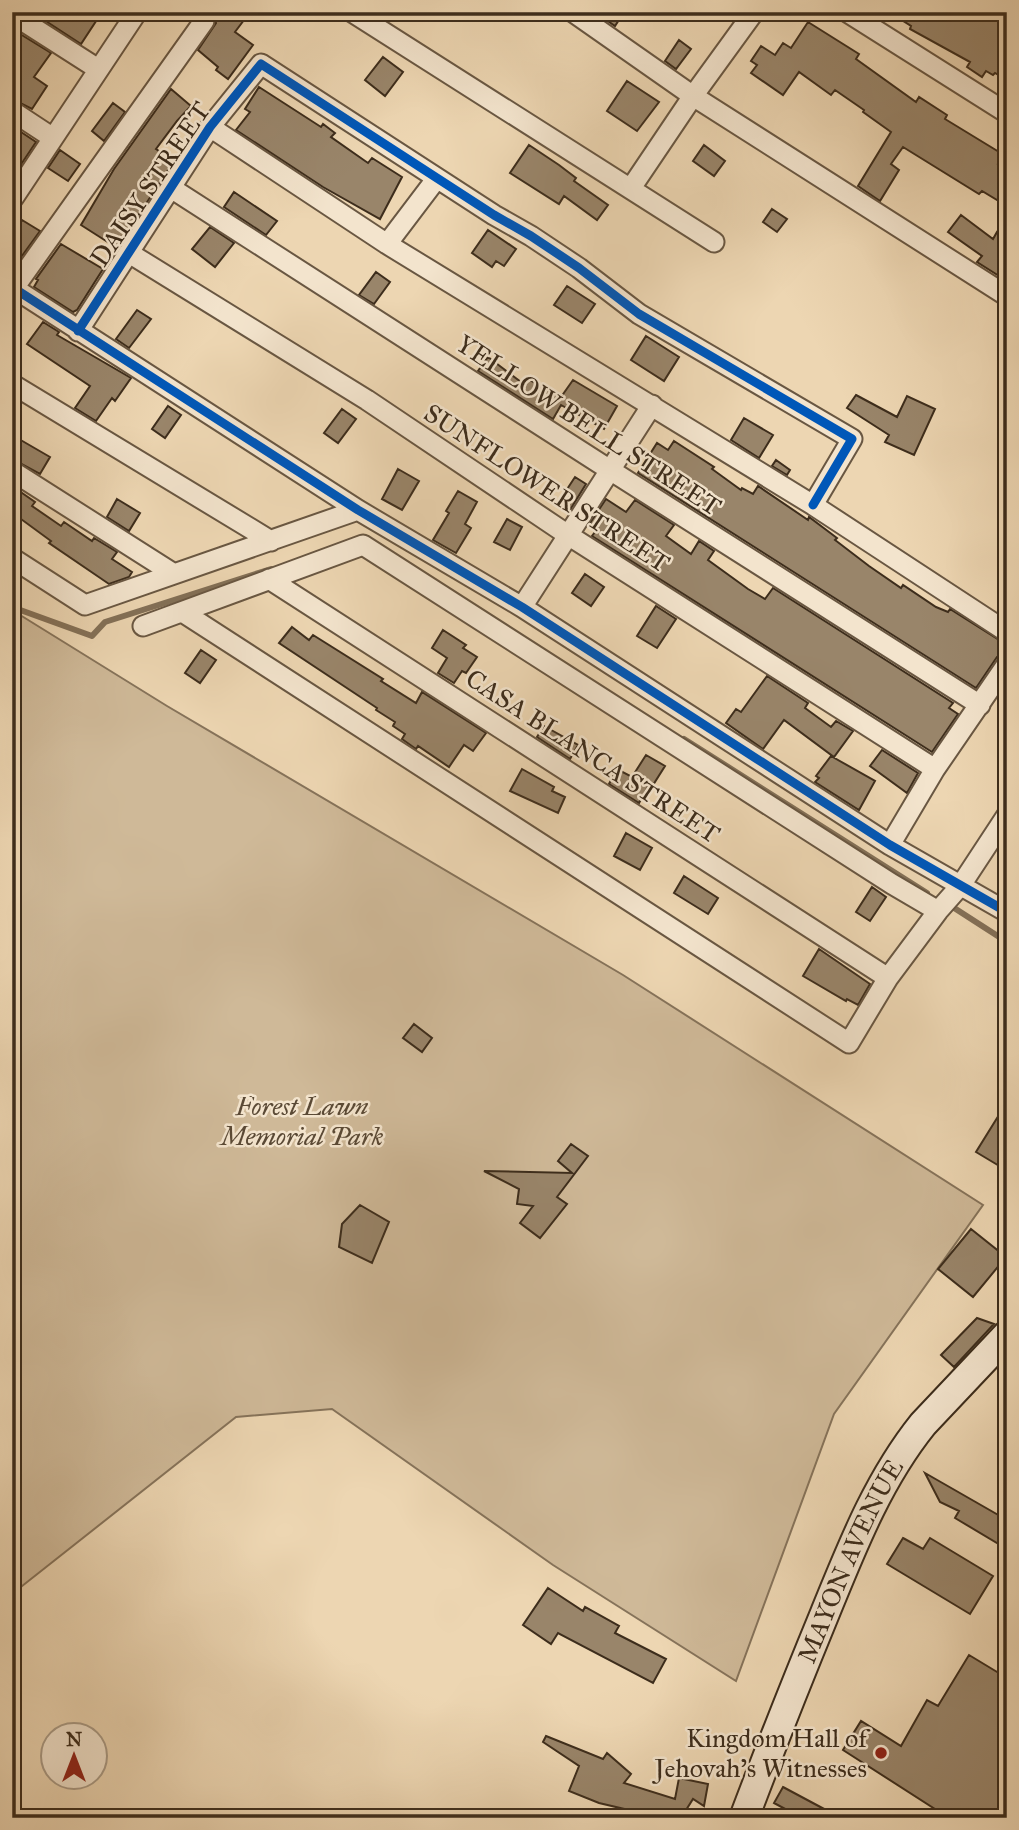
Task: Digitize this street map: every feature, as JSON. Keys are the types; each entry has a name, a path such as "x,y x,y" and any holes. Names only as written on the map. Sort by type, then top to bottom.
{"main road":[{"name":"MAYON AVENUE","path":"744,1818 850,1553 876,1496 923,1424 1007,1335"}],"street":[{"path":"12,195 14,197 137,12"},
{"path":"352,12 715,242"},
{"path":"573,12 693,96 1007,296"},
{"path":"631,188 754,12"},
{"path":"847,12 1007,113"},
{"path":"12,14 98,69"},
{"path":"204,21 13,287 358,510 522,607 890,845 1007,912"},
{"name":"DAISY STREET","path":"78,331 210,127 261,64 437,178"},
{"path":"12,111 53,138"},
{"path":"210,127 387,244 813,505 1007,632"},
{"path":"387,244 437,178 541,242 639,314 852,439 813,505"},
{"name":"YELLOW BELL STREET","path":"171,188 980,705"},
{"name":"SUNFLOWER STREET","path":"129,253 367,400 568,535 935,769"},
{"path":"12,384 271,541"},
{"path":"522,607 652,405"},
{"path":"12,471 174,575"},
{"path":"12,558 85,605 358,510"},
{"path":"144,626 363,545 938,911"},
{"name":"CASA BLANCA STREET","path":"269,579 888,978"},
{"path":"184,613 849,1043 888,978 961,885 1007,815"},
{"path":"890,845 935,769 1007,664"}],"green space":[{"name":"Forest Lawn Memorial Park","path":"12,610 167,706 623,975 983,1205 834,1414 736,1681 553,1565 332,1409 236,1417 12,1594"}],"building":[{"path":"32,12 102,12 81,44"},
{"path":"212,12 250,12 235,32 253,45 228,79 198,50 216,23"},
{"path":"595,12 624,12 615,26"},
{"path":"889,12 1007,12 1007,80 986,71 982,77 967,67 970,62 910,29 911,26"},
{"path":"808,22 859,54 856,59 916,102 919,97 947,115 945,119 1004,155 998,164 1007,169 1007,206 982,191 979,194 903,147 891,164 899,170 880,201 858,186 891,132 835,90 831,95 799,72 783,95 751,73 757,65 751,61 761,46 775,55 783,43 791,48"},
{"path":"12,29 51,53 34,77 47,86 32,109 12,99"},
{"path":"679,40 691,49 676,69 665,61"},
{"path":"383,57 403,72 385,96 365,80"},
{"path":"627,81 659,102 637,131 607,111"},
{"path":"259,87 321,127 323,124 335,133 331,137 368,163 372,158 402,177 380,219 323,187 236,130 250,112 245,109"},
{"path":"171,89 191,106 156,149 174,161 117,248 81,225 114,169"},
{"path":"113,103 125,112 104,141 92,131"},
{"path":"12,126 36,142 12,178"},
{"path":"529,145 559,165 576,178 574,181 608,205 597,220 564,196 559,204 510,173"},
{"path":"704,145 725,161 714,176 693,161"},
{"path":"60,150 80,164 68,181 48,168"},
{"path":"234,192 277,221 266,235 224,207"},
{"path":"772,209 787,219 777,232 763,222"},
{"path":"961,215 993,239 997,232 1007,238 1007,281 977,262 982,256 948,232"},
{"path":"22,220 40,231 14,267 12,236"},
{"path":"210,227 234,243 215,267 192,249"},
{"path":"488,230 516,249 504,266 496,261 492,267 472,253"},
{"path":"61,244 103,269 77,310 73,312 34,287 38,280 36,279"},
{"path":"376,272 390,282 374,304 359,295"},
{"path":"567,286 595,304 582,323 554,305"},
{"path":"137,310 151,319 129,348 116,339"},
{"path":"43,322 59,332 57,335 131,378 115,401 112,398 96,421 75,408 90,386 27,344"},
{"path":"646,336 679,357 664,381 631,360"},
{"path":"488,357 525,385 528,379 561,397 573,380 617,406 604,429 561,405 553,419 478,371"},
{"path":"856,395 897,417 907,396 935,409 914,455 885,442 889,435 847,408"},
{"path":"168,406 181,415 165,438 152,429"},
{"path":"342,409 356,419 338,443 324,433"},
{"path":"744,418 773,435 759,458 731,440"},
{"path":"12,435 50,457 40,474 12,459"},
{"path":"674,441 714,467 712,469 741,490 742,488 753,494 758,486 808,520 809,517 837,538 835,540 901,588 903,585 936,607 948,612 950,609 1007,645 1007,652 997,657 976,688 638,473 657,443 668,450"},
{"path":"776,460 790,470 787,475 772,466"},
{"path":"398,469 419,481 402,510 382,499"},
{"path":"575,477 586,484 570,510 558,503"},
{"path":"12,486 35,502 32,506 61,526 64,522 92,541 94,538 117,552 112,559 132,572 129,577 109,584 49,543 51,541 21,519 12,530"},
{"path":"458,491 477,502 465,524 471,528 456,553 433,540"},
{"path":"117,499 140,513 129,531 107,517"},
{"path":"606,499 626,512 635,500 674,525 666,536 691,554 699,541 714,551 708,560 748,589 765,599 773,588 953,703 949,708 958,714 932,752 592,536 598,528 590,523"},
{"path":"507,519 522,527 510,550 494,542"},
{"path":"585,574 604,587 591,606 572,593"},
{"path":"656,606 676,619 657,648 637,636"},
{"path":"292,627 309,640 313,635 416,703 422,692 486,733 473,751 464,745 449,767 418,746 416,749 402,739 405,734 393,726 395,722 376,710 377,708 279,643"},
{"path":"443,630 466,645 463,648 477,657 466,673 462,671 454,683 438,673 447,658 432,648"},
{"path":"201,650 216,660 200,683 185,673"},
{"path":"767,676 808,703 805,708 831,727 836,721 853,731 834,757 784,720 763,749 726,723 736,709 741,712"},
{"path":"544,726 578,745 570,759 537,737"},
{"path":"882,750 918,773 907,793 870,766"},
{"path":"646,755 665,766 653,785 650,783 639,803 609,784 617,769 632,777"},
{"path":"831,756 875,781 859,810 815,782 819,778 816,776"},
{"path":"522,769 554,787 552,791 565,797 558,813 510,791"},
{"path":"626,833 652,848 640,870 614,856"},
{"path":"684,876 718,898 708,914 674,893"},
{"path":"872,887 886,897 870,921 856,912"},
{"path":"819,949 870,984 858,1005 803,976"},
{"path":"414,1024 432,1038 422,1052 403,1038"},
{"path":"1007,1102 1007,1158 1001,1167 976,1152"},
{"path":"571,1144 588,1156 557,1197 567,1204 540,1238 520,1223 533,1206 517,1204 519,1189 484,1171 572,1173 558,1161"},
{"path":"360,1205 389,1222 372,1263 339,1247 342,1224"},
{"path":"971,1229 1006,1257 973,1297 938,1269"},
{"path":"977,1318 994,1324 954,1367 941,1355"},
{"path":"925,1473 1007,1520 1007,1549 955,1518 959,1511 940,1502"},
{"path":"903,1538 923,1549 930,1538 993,1576 970,1614 887,1564"},
{"path":"548,1588 583,1611 585,1607 619,1626 615,1633 666,1659 653,1683 558,1633 551,1644 523,1625"},
{"path":"969,1655 1007,1678 1007,1818 949,1818 843,1750 861,1721 901,1746 927,1700 938,1706"},
{"path":"546,1736 603,1759 607,1753 631,1774 624,1783 675,1799 679,1778 708,1784 704,1806 693,1799 681,1818 633,1818 637,1812 599,1803 569,1791 579,1766 543,1742"},
{"path":"783,1787 841,1818 802,1818 774,1803"}],"waterway":[{"path":"12,607 92,636 105,622 271,569"},
{"path":"684,739 927,893"},
{"path":"948,904 1007,942"}],"cycle path":[{"path":"78,331 210,127 261,64 494,215 531,236 579,268 639,314 852,439 813,505"},
{"path":"12,287 358,510 522,607 890,845 1007,912"}],"place":[{"name":"Kingdom Hall of Jehovah's Witnesses","path":"881,1753"}]}
